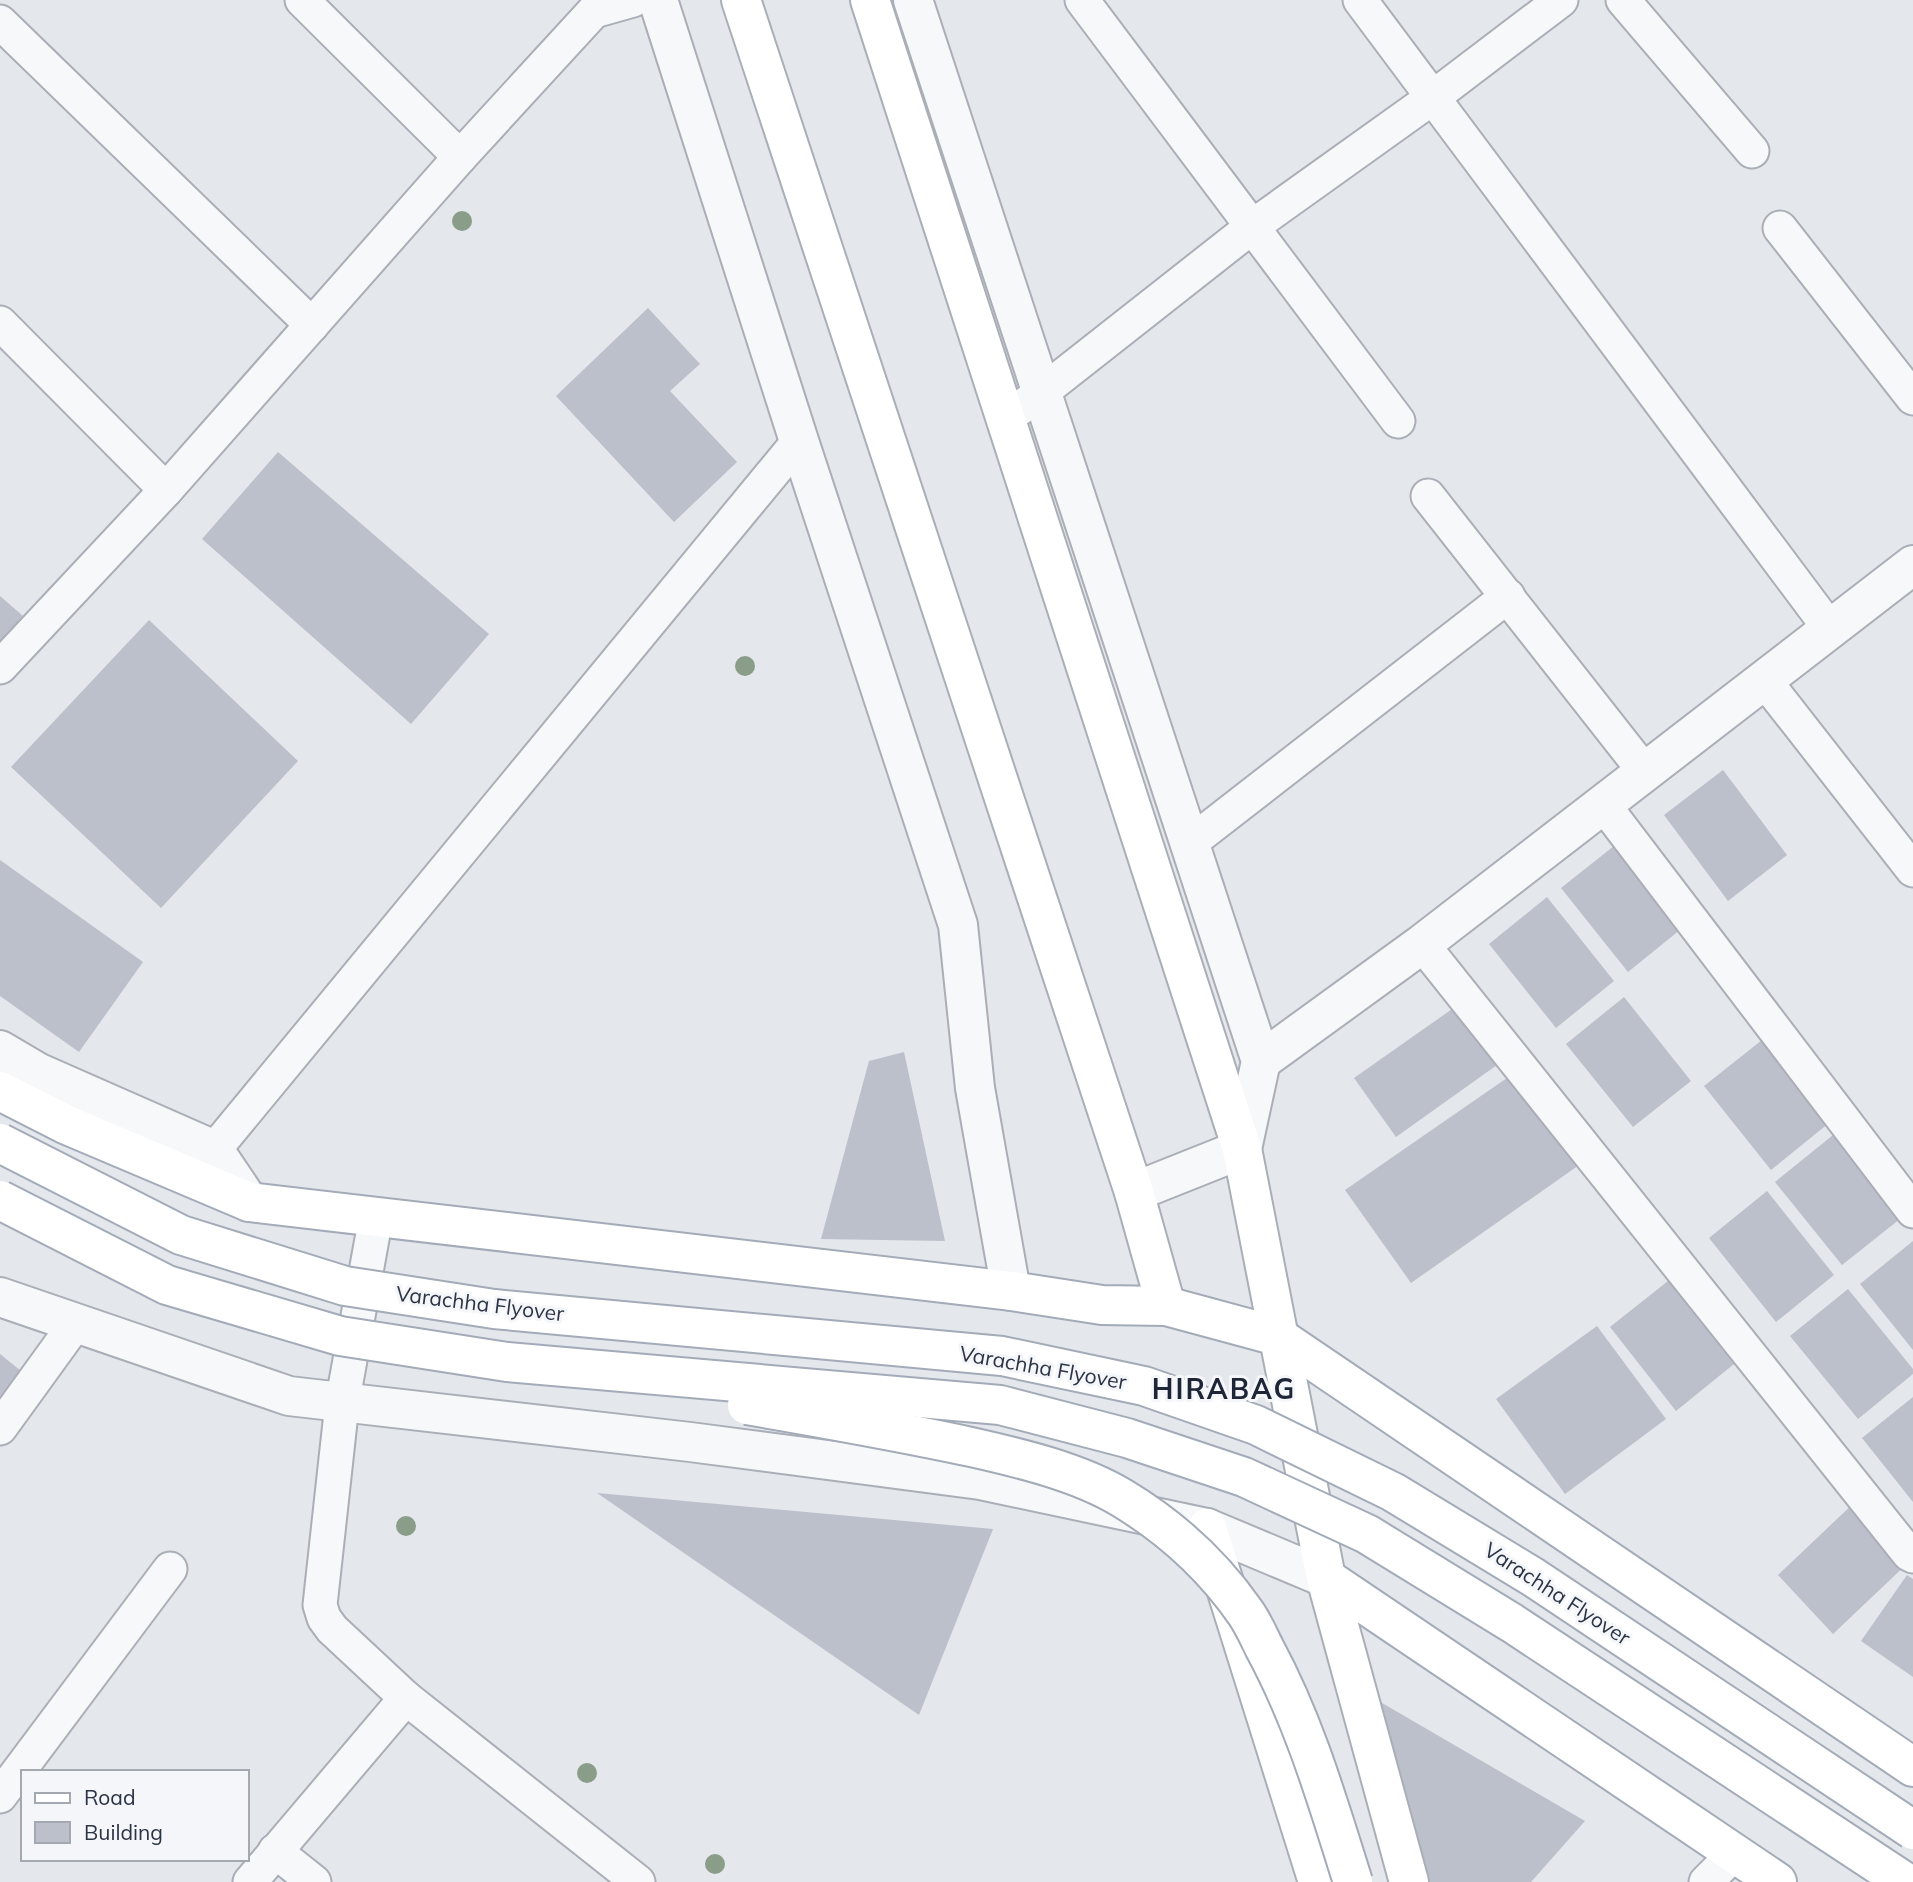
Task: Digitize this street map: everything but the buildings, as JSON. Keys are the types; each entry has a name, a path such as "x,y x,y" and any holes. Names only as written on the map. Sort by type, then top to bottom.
{"main road":[{"path":"741,0 1134,1192 1166,1306"},
{"path":"870,0 1242,1149 1326,1578 1409,1882"},
{"path":"0,1091 67,1125 249,1202 1102,1305 1166,1306 1278,1336 1913,1767"},
{"name":"Varachha Flyover","path":"0,1143 181,1235 345,1286 494,1309 1002,1356 1144,1386 1256,1424 1393,1492 1533,1577 1913,1830"},
{"name":"Varachha Flyover","path":"0,1200 167,1285 340,1336 506,1362 1000,1405 1127,1438 1244,1477 1367,1534 1501,1616 1905,1882"},
{"path":"506,1362 1008,1455 1059,1470 1119,1496 1167,1528 1212,1570 1246,1613 1276,1669 1308,1742 1353,1882"},
{"path":"1207,1528 1318,1882"},
{"path":"1326,1578 1777,1882"}],"street":[{"path":"302,0 460,158"},
{"path":"0,667 166,490 594,11 633,0"},
{"path":"659,0 799,441 958,925 975,1088 1011,1292"},
{"path":"913,0 1261,1061 1242,1149 1134,1192"},
{"path":"1082,0 1398,421"},
{"path":"1360,0 1830,629"},
{"path":"1004,419 1254,226 1561,0"},
{"path":"1623,0 1752,151"},
{"path":"0,22 312,326"},
{"path":"1780,228 1913,398"},
{"path":"0,323 166,490"},
{"path":"214,1150 799,441"},
{"path":"1428,496 1645,772"},
{"path":"1261,1061 1422,944 1913,565"},
{"path":"1190,843 1508,596"},
{"path":"1765,681 1913,870"},
{"path":"1602,804 1913,1211"},
{"path":"1422,944 1913,1556"},
{"path":"0,1050 39,1073 214,1150 249,1202"},
{"path":"376,1217 342,1404 320,1605 324,1618 332,1629 406,1698 638,1882"},
{"path":"0,1297 289,1396 690,1442 980,1480 1207,1528 1326,1578"},
{"path":"0,1428 76,1323"},
{"path":"0,1796 170,1569"},
{"path":"250,1882 406,1698"},
{"path":"275,1851 314,1882"},
{"path":"1706,1882 1734,1854"}],"district":[{"name":"HIRABAG","path":"1224,1389"}]}
